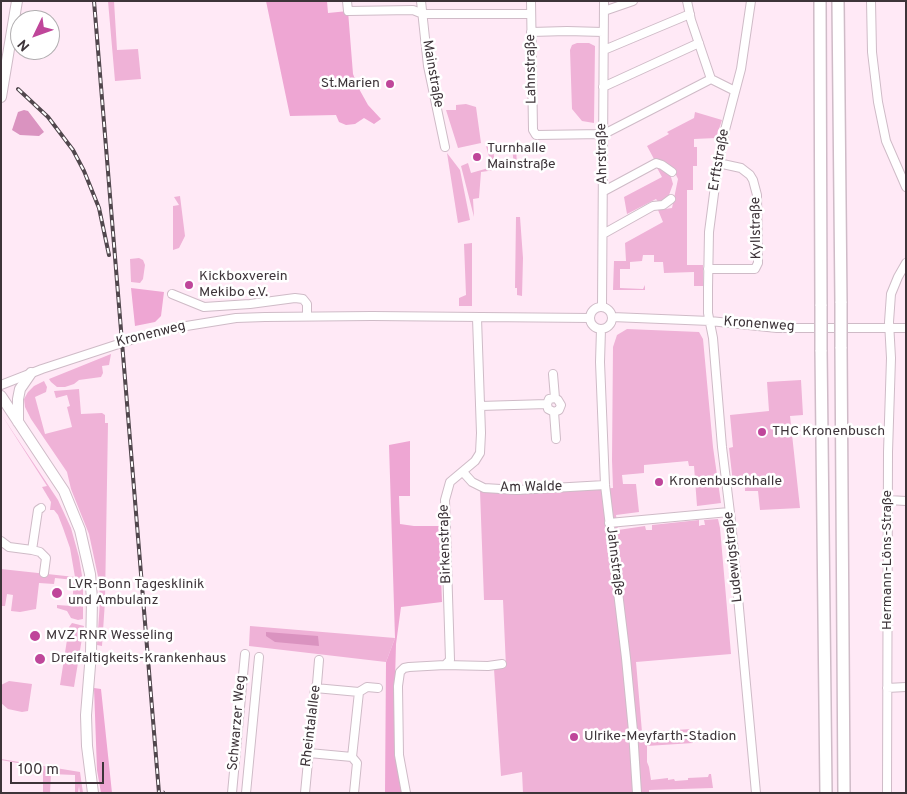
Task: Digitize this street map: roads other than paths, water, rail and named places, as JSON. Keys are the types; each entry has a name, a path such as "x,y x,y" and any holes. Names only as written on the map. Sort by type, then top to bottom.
{"highway":[{"path":"820,1 821,350 826,793"},
{"path":"838,1 844,793"}],"main road":[{"path":"1,98 17,1"},
{"path":"18,423 17,406 20,390 32,373"},
{"path":"1,396 64,491 80,530 90,574 92,623 86,715 86,746 92,793"}],"street":[{"path":"347,1 348,11 413,10 423,14 531,14"},
{"name":"Mainstraße","path":"422,1 431,83 445,147"},
{"name":"Lahnstraße","path":"531,1 533,130 536,135 604,134"},
{"name":"Ahrstraße","path":"602,307 604,1"},
{"path":"604,11 633,1"},
{"path":"687,1 711,79 735,91"},
{"name":"Erftstraße","path":"710,321 709,232 718,163 741,69 752,1"},
{"path":"871,1 872,52 878,102 886,141 906,187"},
{"path":"604,50 690,14"},
{"path":"531,32 603,32"},
{"path":"603,87 699,43"},
{"path":"604,134 711,79"},
{"path":"604,191 656,162 672,172"},
{"name":"Kyllstraße","path":"708,269 752,269 756,268 758,263 757,195 753,180 741,168 718,163"},
{"path":"603,234 653,206 662,205 671,199"},
{"name":"Hermann-Löns-Straße","path":"887,793 888,500 891,358 889,328 891,294 898,276 906,264"},
{"name":"Kronenweg","path":"172,294 204,307 250,304 294,298 302,299 307,304 307,316"},
{"path":"602,307 609,309 612,318 609,326 601,328 594,325 590,318 594,309 602,307"},
{"name":"Kronenweg","path":"1,385 110,346 174,328 236,318 307,316 590,318"},
{"name":"Birkenstraße","path":"445,665 450,660 445,500 450,482 475,461 480,452 477,318"},
{"name":"Kronenweg","path":"612,318 710,321 777,328 906,328"},
{"name":"Ludewigstraße","path":"710,321 731,520 756,793"},
{"name":"Jahnstraße","path":"601,328 600,362 605,485 626,658 637,793"},
{"path":"547,404 548,410 554,412 559,410 561,405 555,398 553,374"},
{"path":"480,406 547,404 555,398"},
{"path":"554,412 556,439"},
{"name":"Am Walde","path":"463,472 472,482 484,488 517,490 605,485"},
{"path":"888,500 906,501"},
{"path":"32,550 38,510 41,508"},
{"path":"609,523 729,512"},
{"path":"1,541 9,547 40,552 46,558 44,573"},
{"name":"Schwarzer Weg","path":"232,793 245,654"},
{"path":"246,793 259,657"},
{"name":"Rheintalallee","path":"305,793 314,688 317,684 319,660"},
{"path":"406,793 399,755 398,686 400,672 404,668 502,664"},
{"path":"314,688 359,692 367,687 378,688"},
{"path":"887,688 906,687"},
{"path":"354,793 357,763 352,756 359,692"},
{"path":"308,753 352,756"}],"railway":[{"path":"94,1 159,793"},
{"path":"18,89 48,117 73,150 99,208 109,255"}],"place":[{"name":"St.Marien","path":"390,84"},
{"name":"Turnhalle Mainstraße","path":"477,157"},
{"name":"Kickboxverein Mekibo e.V.","path":"189,285"},
{"name":"THC Kronenbusch","path":"762,432"},
{"name":"Kronenbuschhalle","path":"659,482"},
{"name":"LVR-Bonn Tagesklinik und Ambulanz","path":"57,593"},
{"name":"MVZ RNR Wesseling","path":"35,636"},
{"name":"Dreifaltigkeits-Krankenhaus","path":"40,659"},
{"name":"Ulrike-Meyfarth-Stadion","path":"574,737"}]}
